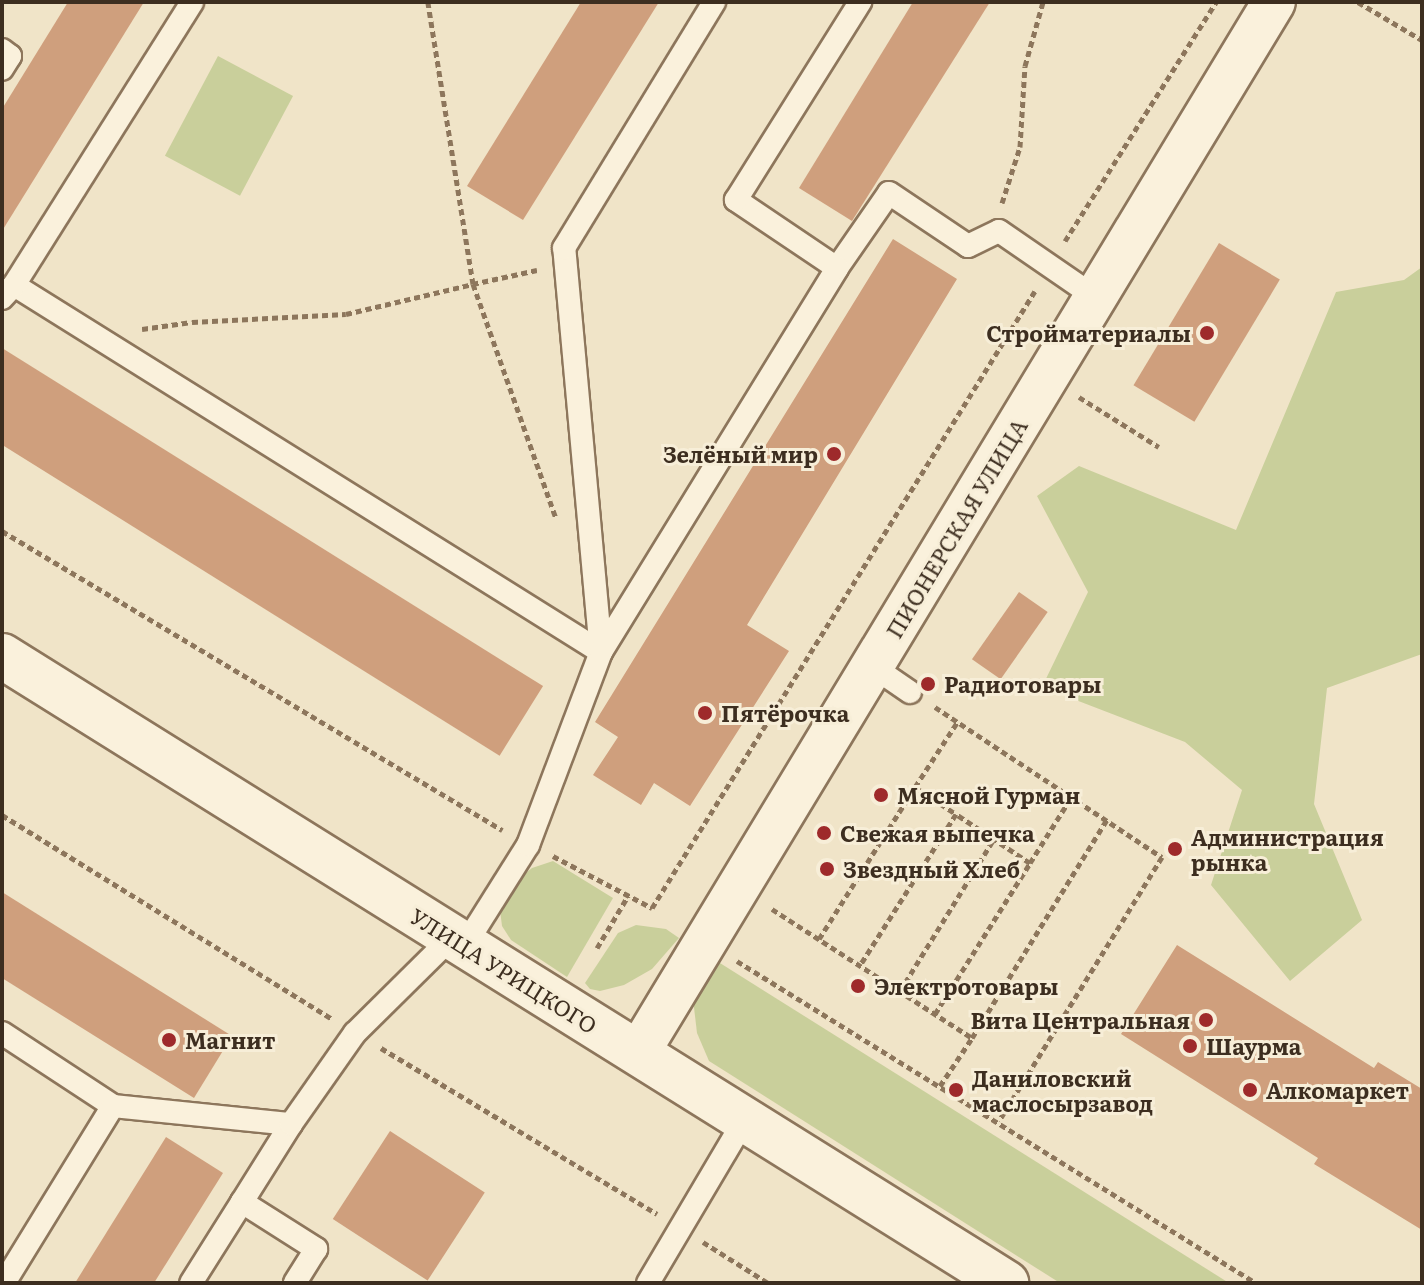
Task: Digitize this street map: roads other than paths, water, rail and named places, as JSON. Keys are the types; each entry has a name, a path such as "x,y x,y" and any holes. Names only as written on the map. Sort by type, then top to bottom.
{"street":[{"name":"ПИОНЕРСКАЯ УЛИЦА","path":"638,1053 1274,2"},
{"name":"УЛИЦА УРИЦКОГО","path":"2,656 1006,1283"}],"lane":[{"path":"192,2 8,292 93,335 601,652"},
{"path":"601,652 564,248 714,2"},
{"path":"837,268 736,200 860,2"},
{"path":"2,50 10,56 2,69"},
{"path":"191,1283 291,1124 355,1033 458,941 528,845 601,652 837,268 889,193 968,246 999,231 1095,297"},
{"path":"872,666 910,692"},
{"path":"2,1033 113,1106 291,1124"},
{"path":"4,1283 113,1106"},
{"path":"648,1283 745,1119"},
{"path":"242,1202 316,1249 295,1283"}],"place":[{"name":"Стройматериалы","path":"1207,333"},
{"name":"Зелёный мир","path":"834,454"},
{"name":"Радиотовары","path":"928,684"},
{"name":"Пятёрочка","path":"705,713"},
{"name":"Мясной Гурман","path":"881,795"},
{"name":"Свежая выпечка","path":"824,833"},
{"name":"Администрация рынка","path":"1175,849"},
{"name":"Звездный Хлеб","path":"827,869"},
{"name":"Электротовары","path":"858,986"},
{"name":"Вита Центральная","path":"1206,1020"},
{"name":"Магнит","path":"169,1040"},
{"name":"Шаурма","path":"1190,1046"},
{"name":"Даниловский маслосырзавод","path":"956,1090"},
{"name":"Алкомаркет","path":"1250,1090"}]}
